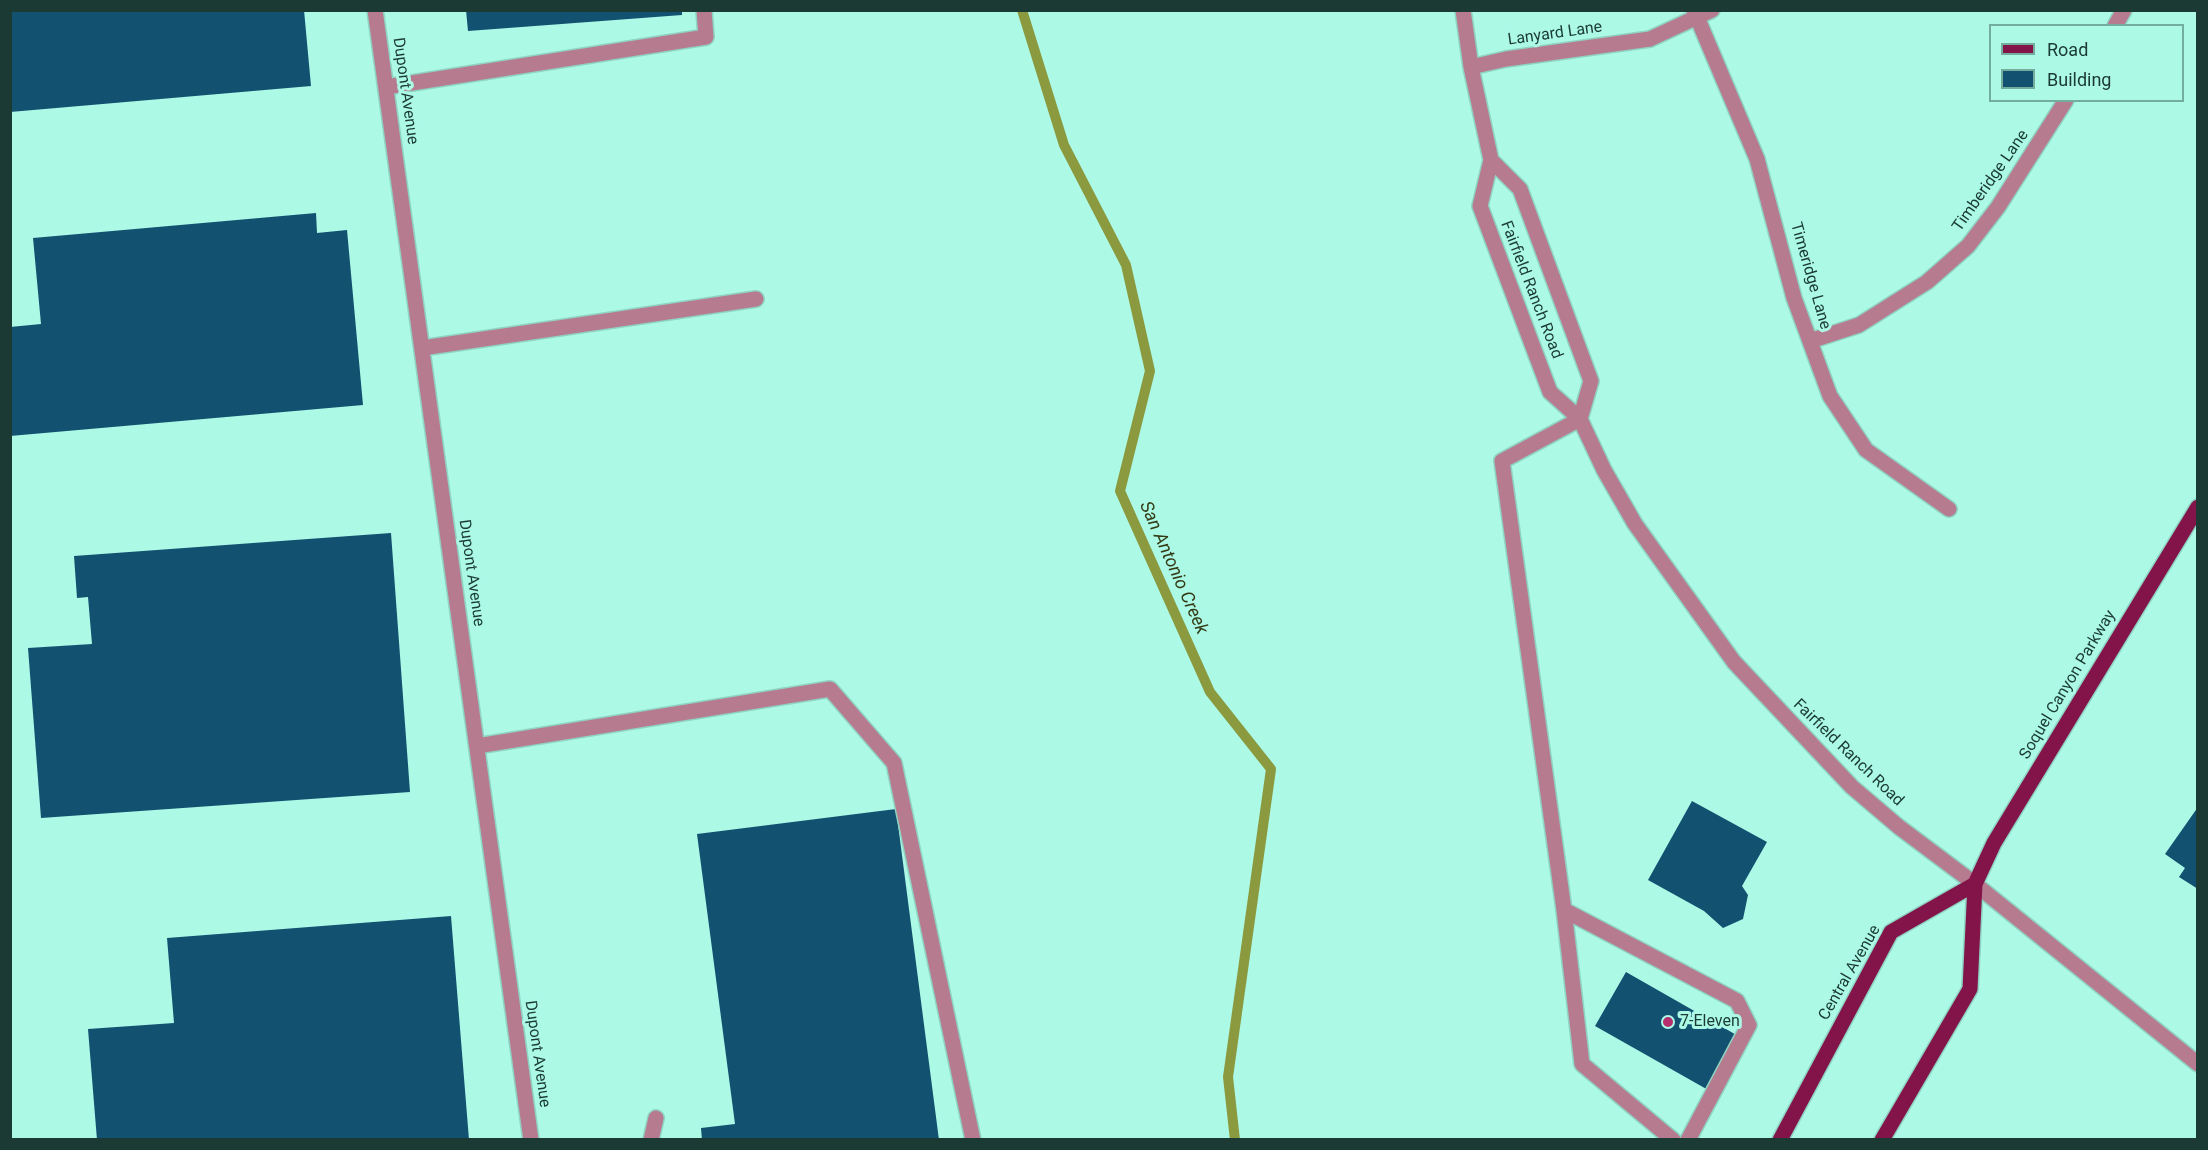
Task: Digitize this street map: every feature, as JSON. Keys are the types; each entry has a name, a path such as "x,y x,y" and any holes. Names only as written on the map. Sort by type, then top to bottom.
{"main road":[{"name":"Soquel Canyon Parkway","path":"1975,884 1994,843 2198,507"},
{"name":"Central Avenue","path":"1780,1140 1891,932 1975,884"},
{"path":"1882,1140 1970,989 1975,884"}],"street":[{"name":"Dupont Avenue","path":"375,10 531,1140"},
{"path":"386,87 706,37 704,10"},
{"name":"Fairfield Ranch Road","path":"1463,10 1471,67 1491,160 1480,206 1550,392 1580,419 1604,470 1635,524 1734,662 1852,787 1899,827 1975,884 2198,1064"},
{"name":"Lanyard Lane","path":"1471,67 1506,59 1650,39 1695,14 1712,10"},
{"path":"2116,24 2124,10"},
{"name":"Timeridge Lane","path":"1695,14 1757,159 1794,298 1830,396 1866,450 1949,510"},
{"name":"Timberidge Lane","path":"1810,341 1859,326 1927,282 1968,246 1998,207 2065,102"},
{"name":"Fairfield Ranch Road","path":"1491,160 1520,189 1591,381 1580,419"},
{"path":"422,348 756,298"},
{"path":"1580,419 1502,461 1564,910 1582,1064 1673,1140"},
{"path":"477,746 830,689 894,763 973,1140"},
{"path":"1564,910 1737,1001 1749,1024 1688,1140"},
{"path":"651,1140 656,1118"}],"building":[{"path":"10,10 304,10 311,86 10,112"},
{"path":"466,10 682,10 682,15 468,31"},
{"path":"316,213 317,233 347,230 363,405 10,436 10,327 41,324 33,238"},
{"path":"391,533 410,792 41,818 28,648 92,644 88,597 77,598 74,556"},
{"path":"1692,801 1767,842 1742,886 1748,895 1743,919 1723,928 1704,911 1648,880"},
{"path":"2198,807 2198,889 2179,877 2185,868 2165,854"},
{"path":"896,809 939,1140 702,1140 701,1128 735,1124 697,834"},
{"path":"451,916 469,1140 97,1140 88,1029 174,1023 167,938"},
{"path":"1626,972 1747,1041 1717,1095 1595,1026"}],"waterway":[{"name":"San Antonio Creek","path":"1022,10 1064,145 1126,265 1150,371 1120,491 1210,692 1271,769 1228,1077 1235,1140"}],"place":[{"name":"7-Eleven","path":"1668,1022"}]}
